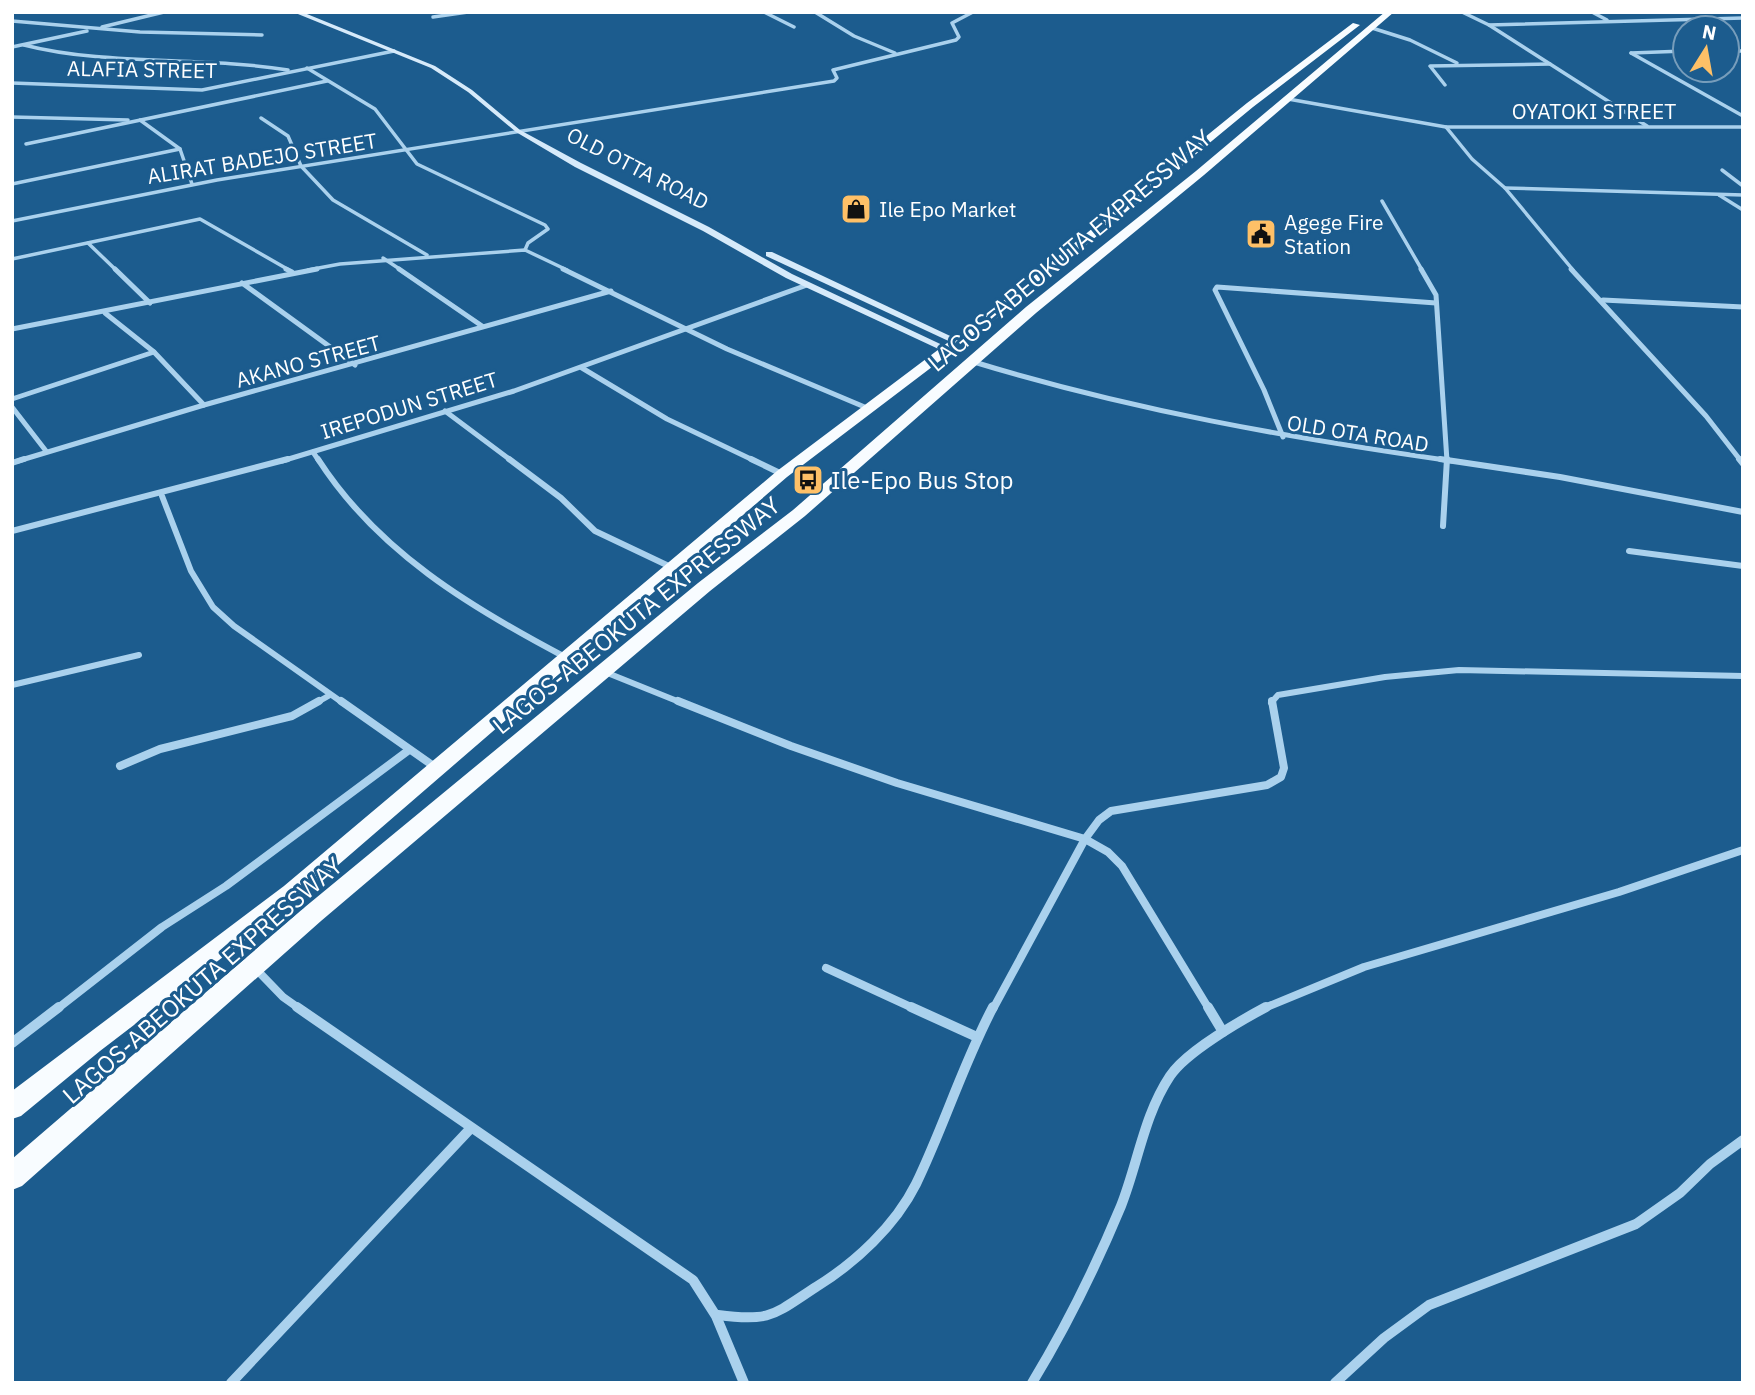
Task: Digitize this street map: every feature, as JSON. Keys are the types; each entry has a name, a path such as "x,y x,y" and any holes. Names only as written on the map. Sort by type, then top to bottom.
{"highway":[{"name":"LAGOS-ABEOKUTA EXPRESSWAY","path":"12,1107 91,1043 292,892 435,768 674,569 782,474 953,346 1250,105 1350,32 1390,12"},
{"name":"LAGOS-ABEOKUTA EXPRESSWAY","path":"12,1177 313,914 799,513 1031,310 1288,99 1371,20"},
{"path":"292,892 313,914"}],"main road":[{"path":"296,12 445,74 518,131 578,165 807,285 953,346"},
{"name":"OLD OTTA ROAD","path":"310,12 446,67 531,130 587,163 953,346"}],"street":[{"path":"12,47 164,12"},
{"path":"433,17 468,12"},
{"path":"764,12 794,27"},
{"path":"815,12 860,40 896,54 956,40 959,37 952,23 973,12"},
{"path":"1462,12 1489,25 1647,126"},
{"path":"1592,12 1610,22"},
{"path":"1489,25 1671,19"},
{"path":"1371,20 1461,65"},
{"path":"12,22 96,29 262,35"},
{"path":"24,44 55,53 238,62 292,71"},
{"name":"ALAFIA STREET","path":"12,83 202,90 394,51"},
{"path":"1671,51 1631,52 1671,75"},
{"name":"ALIRAT BADEJO STREET","path":"12,221 192,184 518,131 693,108 834,81 836,78 833,70 896,54"},
{"path":"1445,85 1430,65 1551,64"},
{"path":"307,68 375,109 411,159 436,174 545,225 548,229 528,243 525,250"},
{"path":"26,144 328,81"},
{"path":"1687,84 1743,116"},
{"name":"OYATOKI STREET","path":"1288,99 1446,127 1743,127"},
{"path":"12,117 140,120 180,149 192,184"},
{"path":"261,118 288,136 301,166 339,205 427,255"},
{"path":"1446,127 1472,159 1505,188 1575,273 1603,300 1706,416 1743,464"},
{"path":"12,184 180,149"},
{"path":"1505,188 1743,194 1743,186 1722,170"},
{"path":"1718,194 1743,210"},
{"path":"1382,201 1432,286 1436,303 1447,463 1443,526"},
{"path":"12,259 200,219 292,273"},
{"path":"88,243 150,303"},
{"path":"12,329 105,313 242,282 383,258 525,250 748,359 867,408"},
{"path":"383,258 482,326"},
{"path":"242,282 355,365"},
{"name":"IREPODUN STREET","path":"12,531 162,496 313,452 582,368 693,330 807,285"},
{"path":"1283,437 1264,390 1215,290 1217,287 1436,303"},
{"name":"AKANO STREET","path":"12,463 204,405 355,365 482,326 612,291"},
{"path":"1603,300 1743,307"},
{"path":"105,313 154,352 204,405"},
{"path":"12,399 154,352"},
{"name":"OLD OTA ROAD","path":"974,362 1055,388 1134,408 1283,437 1566,479 1743,512"},
{"path":"582,368 667,419 782,474"},
{"path":"12,407 22,416 46,451"},
{"path":"445,411 561,498 595,531 674,569"},
{"path":"313,452 360,516 404,555 472,603 566,658"},
{"path":"162,496 204,595 242,632 295,666 330,695 435,768"},
{"path":"1629,551 1743,566"},
{"path":"12,685 139,655"},
{"path":"718,1315 747,1319 771,1317 825,1282 860,1255 888,1224 915,1186 977,1037 1085,839 1099,820 1111,811 1267,785 1281,777 1284,768 1271,702 1278,695 1292,690 1459,670 1743,676"},
{"path":"604,672 883,778 1085,839 1108,852 1122,866 1223,1032"},
{"path":"120,765 160,749 292,716 330,695"},
{"path":"12,1043 162,928 226,886 409,750"},
{"path":"1032,1383 1059,1338 1102,1250 1121,1205 1154,1105 1172,1073 1223,1032 1265,1007 1364,967 1619,892 1743,850"},
{"path":"254,968 283,997 693,1280 710,1300 718,1315 744,1383"},
{"path":"826,968 977,1037"},
{"path":"231,1383 471,1128"},
{"path":"1335,1383 1384,1338 1429,1305 1636,1224 1681,1194 1710,1164 1743,1140"}],"place":[{"name":"Ile Epo Market","path":"856,209"},
{"name":"Agege Fire Station","path":"1261,234"},
{"name":"Ile-Epo Bus Stop","path":"808,480"}]}
